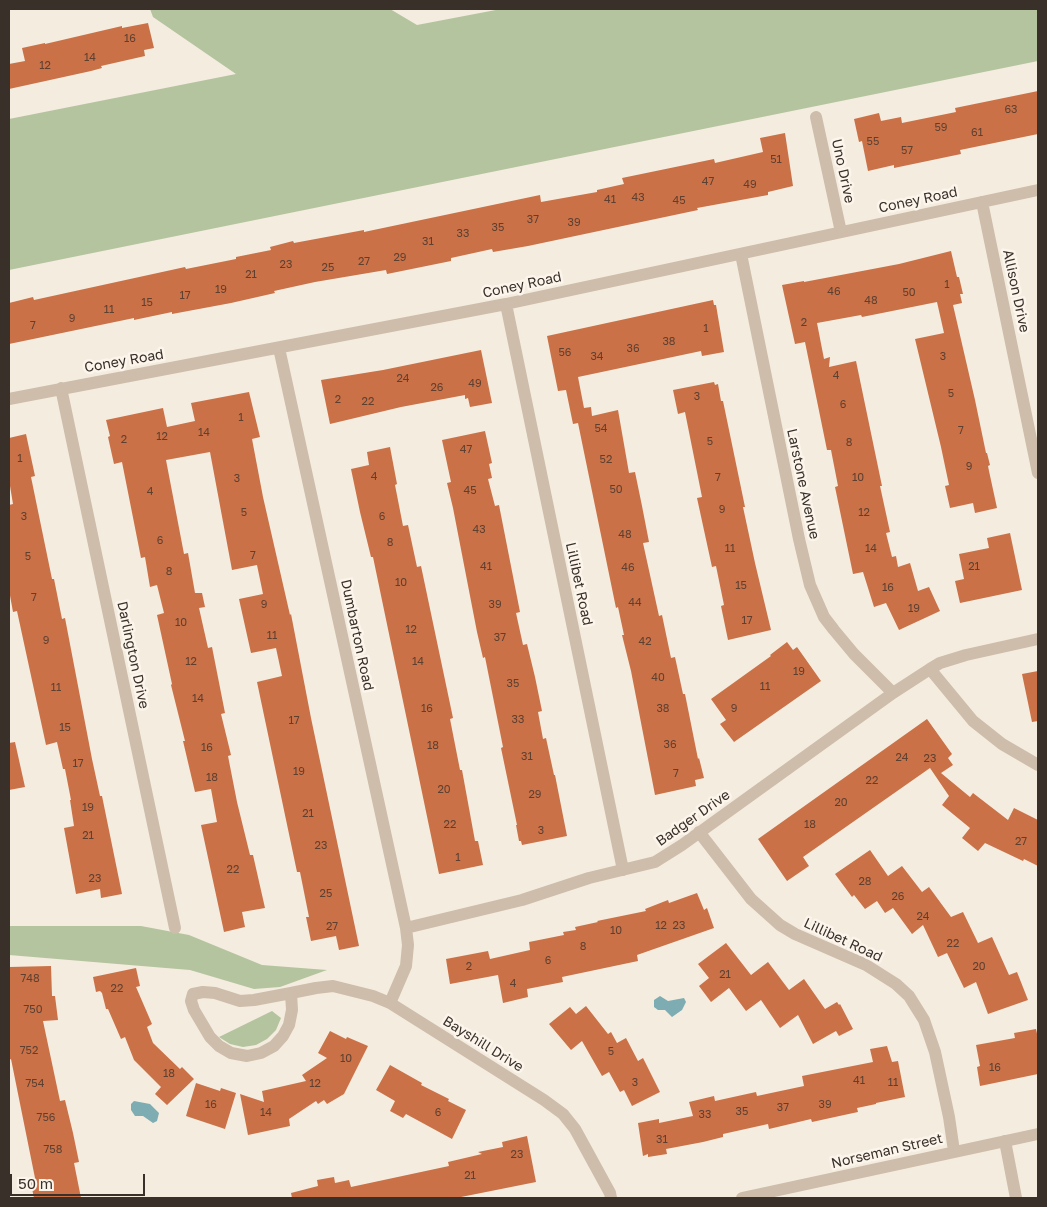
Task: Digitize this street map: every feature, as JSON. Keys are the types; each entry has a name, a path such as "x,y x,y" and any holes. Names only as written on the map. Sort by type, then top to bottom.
{"street":[{"name":"Uno Drive","path":"816,117 841,232"},
{"name":"Coney Road","path":"9,399 506,304 1038,190"},
{"name":"Allison Drive","path":"982,202 1032,416 1038,474"},
{"name":"Larstone Avenue","path":"741,254 810,585 824,617 854,654 893,693"},
{"name":"Lillibet Road","path":"506,304 623,870"},
{"name":"Dumbarton Road","path":"279,348 406,928"},
{"name":"Darlington Drive","path":"61,388 175,928"},
{"name":"Badger Drive","path":"406,928 513,902 661,858 893,693 940,663 966,655 1038,639"},
{"path":"930,669 973,722 1002,744 1038,765"},
{"name":"Lillibet Road","path":"699,832 745,892 780,925 795,934 866,965 896,984 909,996 924,1020 935,1052 954,1151"},
{"path":"390,1003 406,966 408,945 406,928"},
{"name":"Bayshill Drive","path":"291,993 292,1010 289,1025 283,1036 274,1046 261,1053 247,1056 231,1053 218,1046 210,1037 194,1010 191,1001 193,994 203,992 215,993 240,1001 333,986 373,996 390,1003 544,1100 563,1114 576,1129 611,1198"},
{"name":"Norseman Street","path":"742,1198 1038,1134"},
{"path":"1005,1141 1016,1198"}],"green space":[{"path":"150,9 390,9 417,25 501,9 1038,9 1038,61 9,270 9,119 236,74 153,17"},
{"path":"9,926 141,926 189,935 262,965 327,970 280,987 254,989 190,970 9,955"},
{"path":"272,1011 281,1018 276,1030 267,1039 256,1045 243,1047 230,1044 219,1037"}],"water":[{"path":"660,996 668,1001 684,998 686,1002 682,1010 672,1017 665,1010 658,1010 654,1007 654,1000"},
{"path":"134,1101 150,1104 159,1113 157,1121 153,1123 143,1116 135,1116 131,1110 131,1104"}],"building":[{"path":"148,23 154,48 144,50 145,56 101,66 102,68 91,71 9,89 9,64 25,61 22,48 122,26 122,28"},
{"path":"1038,91 1038,134 960,150 961,154 894,168 894,165 868,171 862,141 859,142 854,119 879,113 881,121 901,117 902,123 956,112 955,108"},
{"path":"785,133 793,186 768,192 768,195 697,208 698,210 528,246 493,252 492,249 451,258 451,261 387,274 386,270 315,282 231,303 134,320 134,318 9,344 9,303 33,297 34,300 185,267 186,269 236,259 236,257 271,250 270,247 293,241 294,243 364,230 364,232 540,195 541,202 597,192 597,190 624,184 622,178 714,159 715,163 763,152 760,138"},
{"path":"951,251 963,294 960,294 962,303 953,305 990,465 988,466 997,508 975,513 973,503 950,508 945,486 949,485 915,339 944,333 937,302 862,317 861,315 817,323 824,359 830,357 829,367 856,361 882,486 880,486 890,532 886,533 892,557 896,556 898,567 910,563 918,591 929,587 940,611 899,630 886,603 874,607 863,572 853,574 835,487 838,486 831,450 827,450 805,342 795,344 782,285 899,264"},
{"path":"713,300 714,305 716,305 724,352 702,356 701,351 578,377 584,408 591,407 592,416 618,410 629,473 635,472 642,506 649,542 643,543 659,616 662,615 671,658 675,657 704,778 695,780 696,786 655,795 631,671 622,635 624,635 618,607 616,608 578,423 573,424 566,390 558,391 547,336"},
{"path":"481,350 492,403 470,407 468,398 465,399 465,395 401,407 330,424 321,380 383,370"},
{"path":"714,382 715,385 718,384 721,401 723,401 745,507 743,507 771,630 728,640 721,606 724,605 716,566 712,567 697,498 702,497 685,412 678,414 673,390"},
{"path":"249,392 260,437 252,439 263,497 291,614 359,946 339,950 336,936 311,941 306,917 309,917 300,872 297,872 257,682 282,676 276,648 251,653 239,599 263,594 257,565 232,570 210,452 166,460 184,554 188,553 195,593 202,593 205,607 199,608 208,648 212,647 225,713 221,714 231,755 228,756 237,802 250,855 253,855 265,908 242,912 245,927 224,932 201,825 217,822 211,789 195,792 157,615 164,613 157,585 150,587 145,557 141,558 122,462 114,464 108,437 110,436 106,420 163,408 167,427 195,421 191,403"},
{"path":"485,431 492,463 489,464 492,478 488,479 495,506 499,505 520,612 516,613 523,645 527,644 535,677 542,711 538,712 543,739 546,738 567,836 522,845 521,841 519,841 485,657 483,658 477,632 447,483 451,482 442,440"},
{"path":"26,434 35,476 31,477 52,579 54,579 62,619 65,618 92,759 100,796 102,796 122,894 101,898 100,889 76,894 64,828 74,826 65,769 63,769 57,742 46,745 17,611 13,612 9,590 9,505 13,504 9,480 9,438"},
{"path":"390,447 403,526 408,525 417,567 421,566 453,718 450,719 460,770 462,770 475,841 478,841 483,865 439,874 373,557 371,557 351,469 369,465 367,452"},
{"path":"1010,533 1022,590 960,603 955,581 964,579 959,554 989,548 987,538"},
{"path":"787,642 793,650 797,647 821,681 734,742 720,724 726,720 711,699 771,656"},
{"path":"1038,671 1038,721 1032,722 1022,674"},
{"path":"927,719 952,754 948,758 953,765 941,773 970,797 973,793 1008,820 1014,808 1038,820 1038,866 985,843 978,851 962,838 970,828 942,805 949,796 930,768 803,857 809,866 787,881 758,839"},
{"path":"15,742 25,787 9,790 9,743"},
{"path":"870,850 888,876 902,866 922,892 929,887 951,917 963,912 978,943 992,937 1009,975 1017,972 1028,1000 988,1014 976,982 964,988 947,953 938,957 923,925 912,934 893,908 885,913 877,901 865,909 854,895 852,897 835,874"},
{"path":"697,893 704,910 707,908 714,928 637,955 638,961 562,977 563,982 527,989 528,997 503,1003 498,975 450,984 446,959 488,951 490,959 530,950 529,942 564,935 563,932 576,930 575,927 646,911 645,909 668,900 669,903"},
{"path":"726,943 751,975 768,962 789,990 804,979 825,1009 837,1002 840,1004 853,1029 839,1036 836,1031 813,1044 798,1015 780,1028 761,1000 746,1011 729,988 711,1002 699,986 709,978 698,964"},
{"path":"51,966 52,996 55,996 58,1020 43,1021 60,1101 65,1100 73,1133 79,1162 74,1163 81,1198 34,1198 30,1179 35,1178 11,1059 9,1060 9,967"},
{"path":"136,968 140,986 136,987 152,1024 147,1027 153,1043 180,1069 182,1067 194,1079 167,1105 155,1094 161,1087 134,1060 125,1037 121,1039 108,1009 106,1009 102,993 100,991 96,992 93,977"},
{"path":"586,1006 608,1034 611,1032 617,1043 626,1038 638,1061 643,1058 660,1092 632,1106 624,1090 620,1092 609,1072 602,1076 582,1041 571,1050 549,1024 570,1007 576,1014"},
{"path":"1036,1029 1038,1038 1038,1074 980,1086 977,1067 980,1066 976,1045 1015,1038 1014,1033"},
{"path":"330,1031 346,1039 347,1037 368,1046 344,1094 327,1104 324,1100 318,1104 316,1101 289,1119 290,1126 248,1135 240,1094 264,1102 262,1091 306,1081 302,1075 327,1058 318,1053"},
{"path":"887,1046 892,1062 898,1061 905,1097 857,1108 858,1112 812,1122 811,1119 769,1129 768,1124 723,1134 723,1137 703,1142 666,1149 667,1154 648,1157 648,1154 643,1156 638,1123 659,1119 659,1123 693,1116 689,1102 714,1096 715,1101 756,1092 757,1096 804,1086 802,1076 873,1062 870,1049"},
{"path":"390,1065 466,1110 452,1139 406,1114 403,1118 390,1111 395,1101 376,1090"},
{"path":"196,1083 220,1091 221,1088 236,1093 225,1129 186,1116"},
{"path":"527,1136 536,1182 456,1198 292,1198 291,1193 318,1186 317,1180 334,1177 335,1183 349,1180 351,1187 449,1166 448,1162 482,1154 478,1152 503,1147 502,1142"}]}
